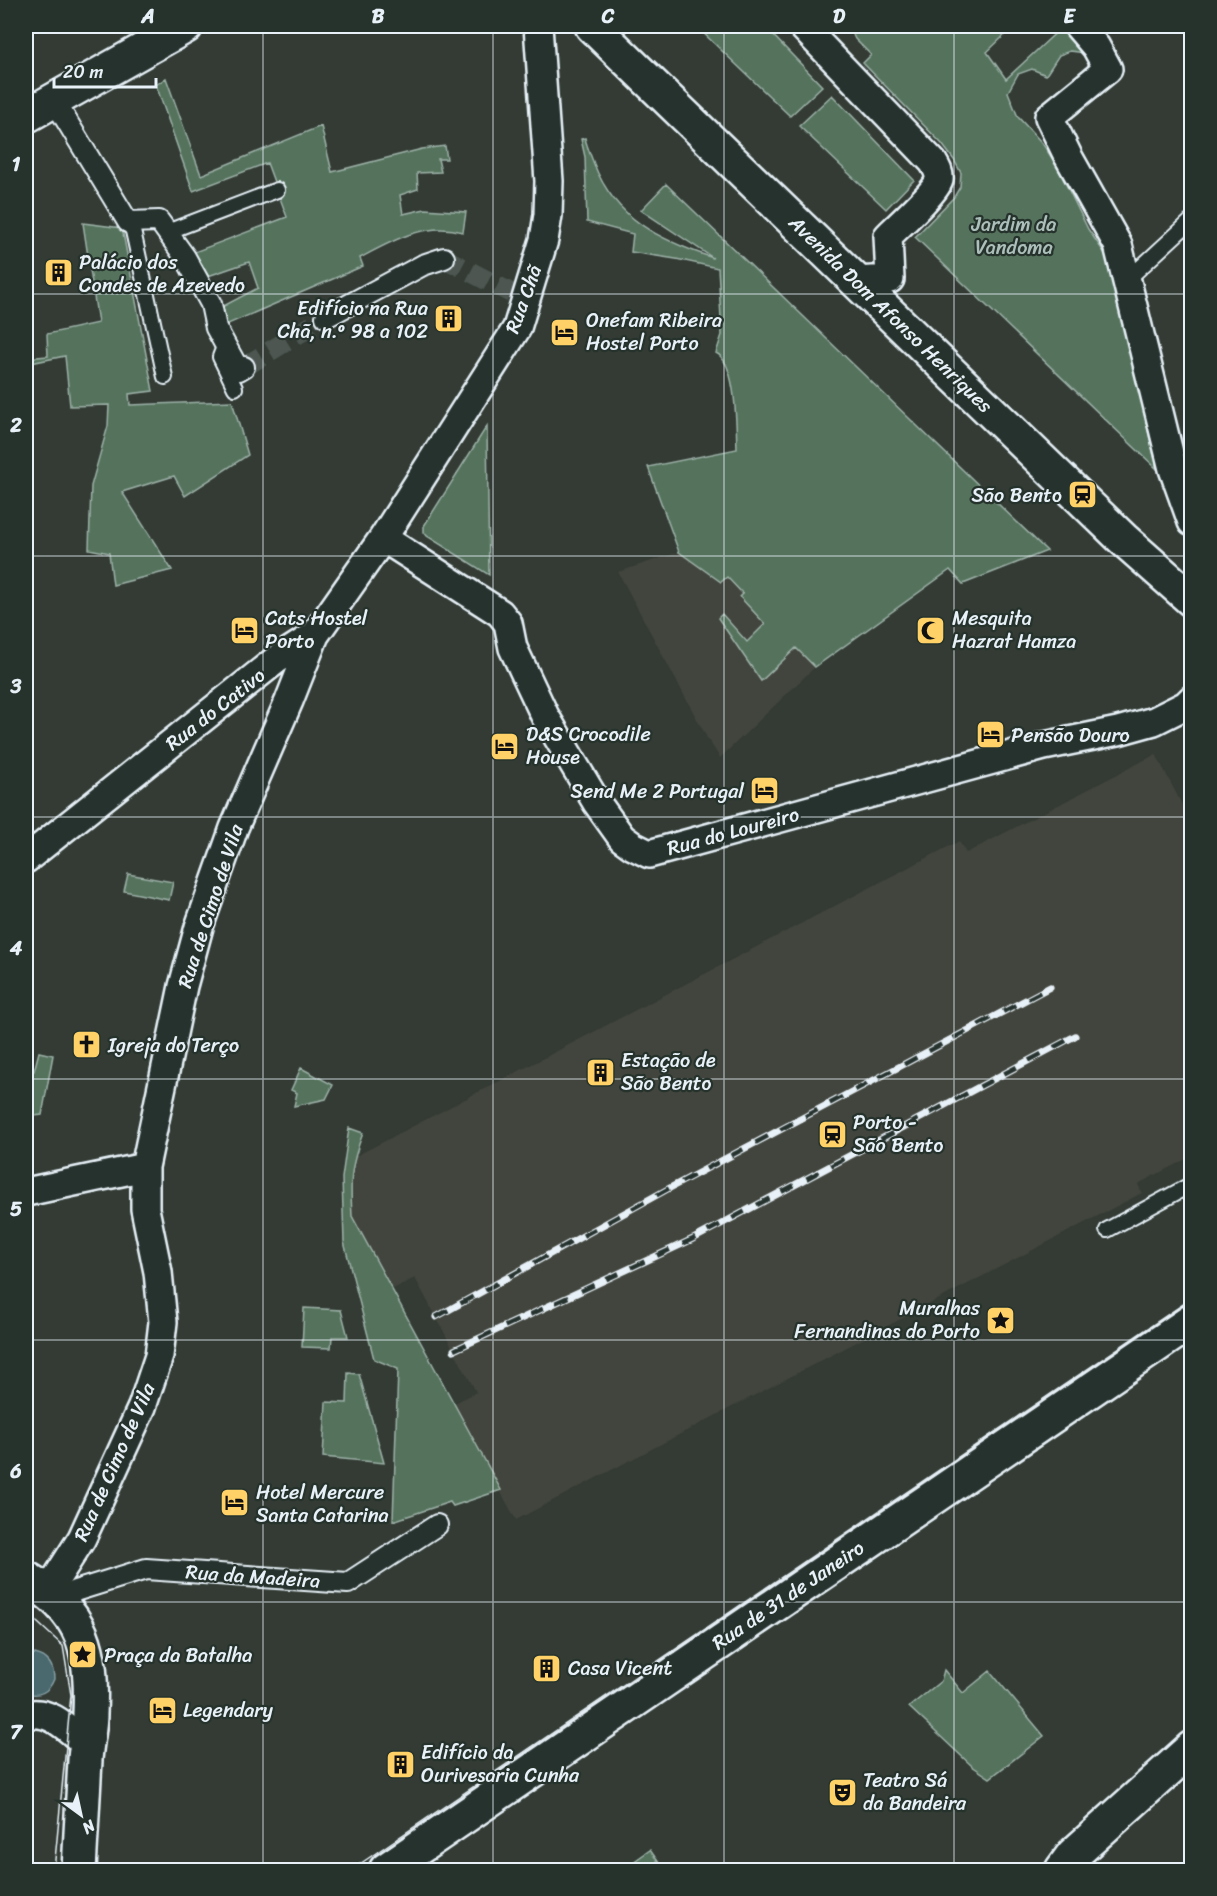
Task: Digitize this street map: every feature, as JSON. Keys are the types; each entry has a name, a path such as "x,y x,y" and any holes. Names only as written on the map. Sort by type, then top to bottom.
{"street":[{"path":"26,116 186,26"},
{"name":"Rua Chã","path":"383,538 516,328 518,296 544,240 548,215 549,181 538,26"},
{"name":"Avenida Dom Afonso Henriques","path":"592,26 746,171 856,281 1123,539 1191,600"},
{"path":"1078,26 1096,47 1108,69 1049,117 1118,245 1173,469 1191,522"},
{"path":"809,29 938,169 939,179 934,189 888,236 890,279 856,281"},
{"path":"54,100 128,222 159,221 168,232 185,256 211,304 216,328 239,370 244,368"},
{"path":"326,317 423,265 444,258"},
{"name":"Rua do Cativo","path":"26,859 276,660 315,635 383,538"},
{"name":"Rua do Loureiro","path":"383,538 500,613 508,623 513,648 545,716 597,803 622,838 649,854 1044,746 1155,721 1186,705 1191,699"},
{"name":"Rua de Cimo de Vila","path":"44,1590 82,1538 142,1407 159,1356 163,1322 158,1272 146,1209 145,1167 183,986 199,927 238,818 315,635"},
{"path":"26,1192 145,1167"},
{"name":"Rua de 31 de Janeiro","path":"386,1870 1191,1321"},
{"name":"Rua da Madeira","path":"44,1590 75,1591 146,1569 348,1583 437,1526"},
{"path":"44,1590 77,1623 86,1647 90,1674 90,1715 79,1870"},
{"path":"26,1715 34,1713 55,1719 87,1745"},
{"path":"1062,1870 1074,1855 1191,1748"}],"lane":[{"path":"168,232 277,190"},
{"path":"1127,280 1191,220"},
{"path":"128,222 133,231 165,376"},
{"path":"225,344 220,357 235,388"},
{"path":"1107,1230 1191,1184"}],"shaded area":[{"path":"679,552 720,582 726,577 815,667 720,758 618,572"},
{"path":"1156,754 1191,822 1192,1156 1138,1184 1142,1193 516,1520 453,1404 476,1392 415,1278 393,1289 352,1216 350,1178 354,1157 959,841 966,853"}],"green space":[{"path":"696,26 764,26 822,86 790,116"},
{"name":"Jardim da Vandoma","path":"849,26 1014,26 987,52 1006,79 1063,26 1067,26 1086,53 1070,51 1059,55 1046,75 1032,69 1018,74 1008,92 1018,117 1042,143 1056,164 1088,229 1108,258 1157,469 915,237 954,197 960,187 961,173 942,144 863,63 871,55 855,39"},
{"path":"166,78 201,175 321,126 332,172 422,149 445,146 447,159 438,159 441,172 417,173 418,189 400,195 403,214 425,209 466,212 463,232 436,229 397,239 360,258 363,266 221,327 218,309 258,288 249,262 205,277 189,254 287,217 267,163 193,191 156,85"},
{"path":"832,95 914,180 886,209 799,126"},
{"path":"585,138 603,183 627,213 658,235 713,258 641,210 666,184 1047,551 963,584 950,570 815,667 796,648 761,681 718,618 722,614 747,642 765,624 740,597 743,594 727,577 721,582 679,552 648,467 737,449 732,382 723,359 716,353 722,335 718,268 631,252 633,234 587,222 585,157 581,139"},
{"path":"83,223 122,228 153,391 129,394 130,405 232,401 248,455 185,496 174,476 122,492 172,570 113,585 109,553 89,549 91,486 108,426 109,405 70,406 65,356 26,364 26,358 48,356 47,334 98,323"},
{"path":"487,426 489,575 424,532 424,526"},
{"path":"128,874 173,882 169,900 124,891"},
{"path":"39,1052 53,1055 42,1115 26,1117 26,1070 34,1071"},
{"path":"301,1068 333,1085 326,1099 294,1106 297,1093 291,1090"},
{"path":"349,1128 363,1133 352,1174 352,1216 501,1490 453,1506 450,1502 393,1521 398,1369 374,1359 344,1242 342,1178"},
{"path":"304,1308 341,1310 348,1337 332,1337 331,1348 302,1347"},
{"path":"348,1373 359,1374 384,1463 323,1457 326,1402 347,1403"},
{"path":"944,1670 963,1693 990,1671 1044,1736 990,1778 972,1766 909,1707 941,1681"},
{"path":"650,1850 664,1870 629,1870 626,1867"}],"water":[{"path":"35,1654 49,1662 54,1679 46,1690 39,1694 26,1693 26,1656"}],"tunnel":[{"path":"444,258 511,293"},
{"path":"244,367 326,317"}],"tram line":[{"path":"351,1870 1192,1298"},
{"path":"26,1612 63,1646 71,1695 54,1870"}],"railway":[{"path":"436,1317 666,1190 1050,987"},
{"path":"454,1350 693,1239 1075,1036"}],"place":[{"name":"Palácio dos Condes de Azevedo","path":"58,273"},
{"name":"Edifício na Rua Chã, n.º 98 a 102","path":"449,319"},
{"name":"Onefam Ribeira Hostel Porto","path":"565,332"},
{"name":"São Bento","path":"1083,495"},
{"name":"Cats Hostel Porto","path":"244,630"},
{"name":"Mesquita Hazrat Hamza","path":"931,630"},
{"name":"Pensão Douro","path":"990,735"},
{"name":"D&S Crocodile House","path":"505,746"},
{"name":"Send Me 2 Portugal","path":"765,791"},
{"name":"Igreja do Terço","path":"87,1045"},
{"name":"Estação de São Bento","path":"600,1072"},
{"name":"Porto - São Bento","path":"832,1134"},
{"name":"Muralhas Fernandinas do Porto","path":"1001,1320"},
{"name":"Hotel Mercure Santa Catarina","path":"235,1503"},
{"name":"Praça da Batalha","path":"83,1655"},
{"name":"Casa Vicent","path":"547,1668"},
{"name":"Legendary","path":"162,1710"},
{"name":"Edifício da Ourivesaria Cunha","path":"400,1764"},
{"name":"Teatro Sá da Bandeira","path":"842,1792"}]}
